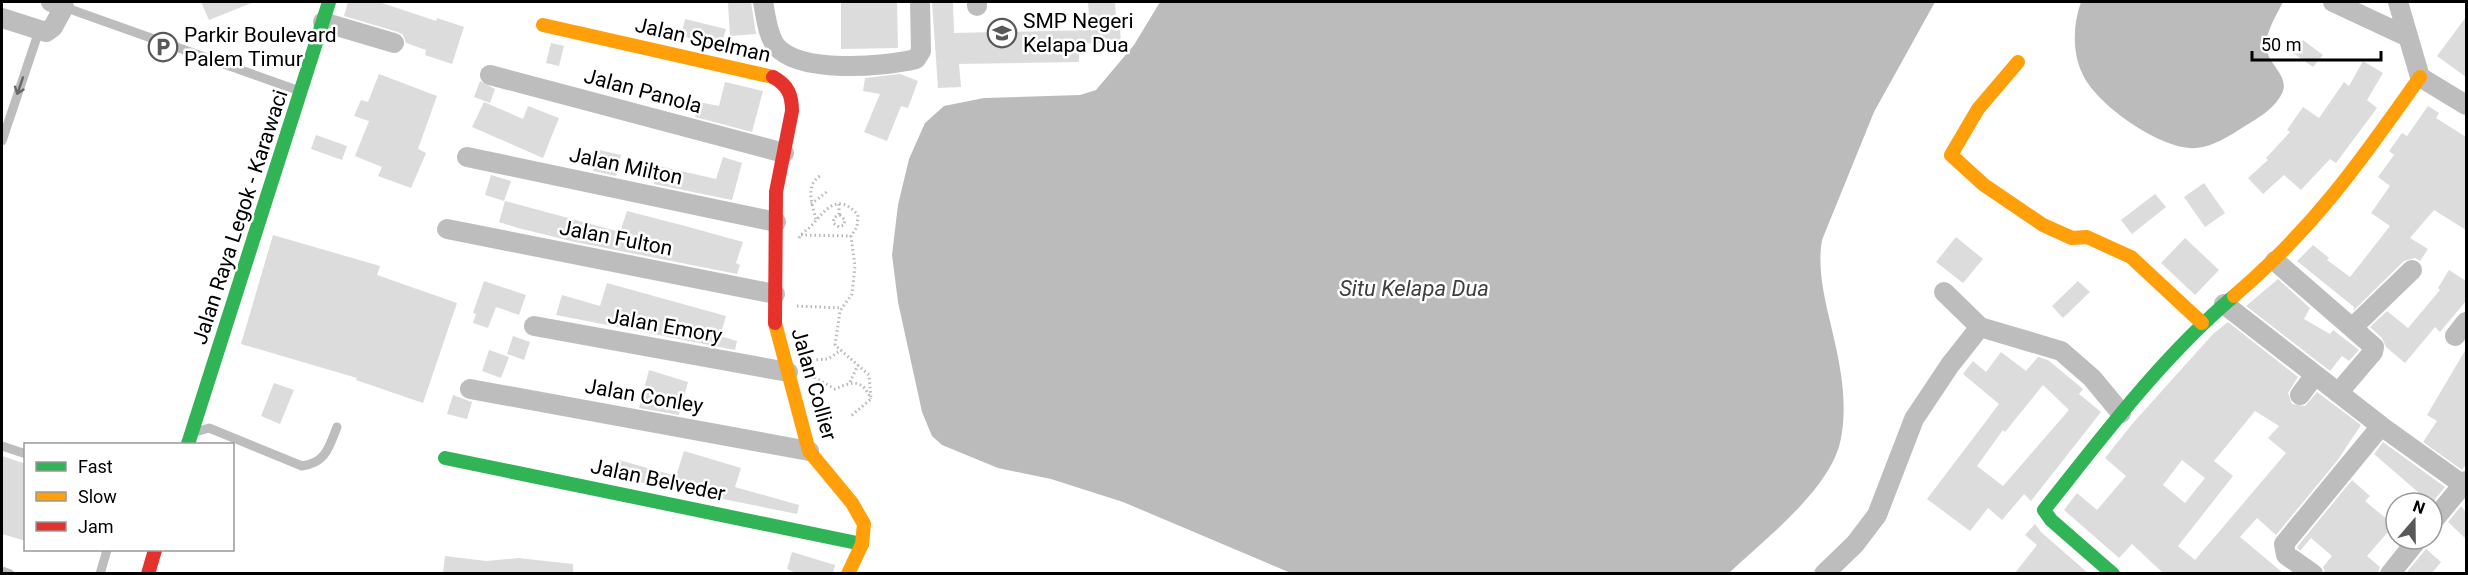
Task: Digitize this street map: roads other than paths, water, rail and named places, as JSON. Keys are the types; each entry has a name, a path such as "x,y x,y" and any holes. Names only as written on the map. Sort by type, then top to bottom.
{"street":[{"name":"Jalan Raya Legok - Karawaci","path":"190,439 329,2"},
{"path":"762,2 771,39 777,48 800,62 827,67 916,59 921,51 920,2"},
{"path":"2333,2 2408,37"},
{"path":"2398,2 2420,77 2466,105"},
{"path":"2,18 39,31 50,31 58,4"},
{"path":"323,22 394,43"},
{"name":"Jalan Spelman","path":"543,25 773,77 784,82"},
{"path":"2018,62 1978,109 1951,155 1984,185 2043,225 2072,238 2087,237 2131,256 2202,323"},
{"name":"Jalan Panola","path":"490,75 783,153"},
{"path":"2113,573 2051,520 2044,510 2121,413 2202,323 2275,261 2353,173 2420,77"},
{"name":"Jalan Collier","path":"784,82 792,98 792,111 776,192 776,253 785,296 775,328 809,450 860,515 864,524 862,544 848,573"},
{"name":"Jalan Milton","path":"467,157 776,222"},
{"name":"Jalan Fulton","path":"447,230 785,296"},
{"path":"2275,261 2373,345 2374,350 2338,393"},
{"path":"2352,328 2412,270"},
{"path":"1944,292 1980,327 2061,351 2092,378 2121,413"},
{"path":"2224,304 2381,426 2465,484 2444,508"},
{"name":"Jalan Emory","path":"534,326 788,372"},
{"path":"1824,573 1855,544 1877,515 1914,419 1950,365 1980,327"},
{"path":"2300,395 2315,375"},
{"name":"Jalan Conley","path":"470,389 809,450"},
{"path":"2313,573 2286,555 2284,544 2381,426"},
{"name":"Jalan Belveder","path":"445,458 862,544"},
{"path":"148,573 154,551"},
{"path":"2390,573 2408,551"}],"lane":[{"path":"58,4 302,92"},
{"path":"2,141 39,31"},
{"path":"190,439 209,428 302,466 315,464 325,456 337,427"},
{"path":"2,446 24,453"},
{"path":"100,573 106,551"},
{"path":"2,571 10,573"}],"water":[{"name":"Situ Kelapa Dua","path":"1160,2 1935,2 1874,112 1822,240 1822,279 1840,367 1844,402 1841,438 1835,457 1825,475 1795,512 1729,573 1291,573 1123,502 1051,479 998,468 942,445 932,436 922,412 898,302 892,255 898,205 909,159 925,123 944,106 984,98 1080,95 1096,90 1134,45"},
{"path":"2081,2 2283,2 2270,28 2266,44 2270,58 2284,83 2280,97 2260,117 2209,145 2196,148 2182,147 2148,134 2115,111 2089,85 2082,73 2076,56 2075,38 2076,19"}],"place":[{"name":"SMP Negeri Kelapa Dua","path":"1002,33"},
{"name":"Parkir Boulevard Palem Timur","path":"163,47"}]}
